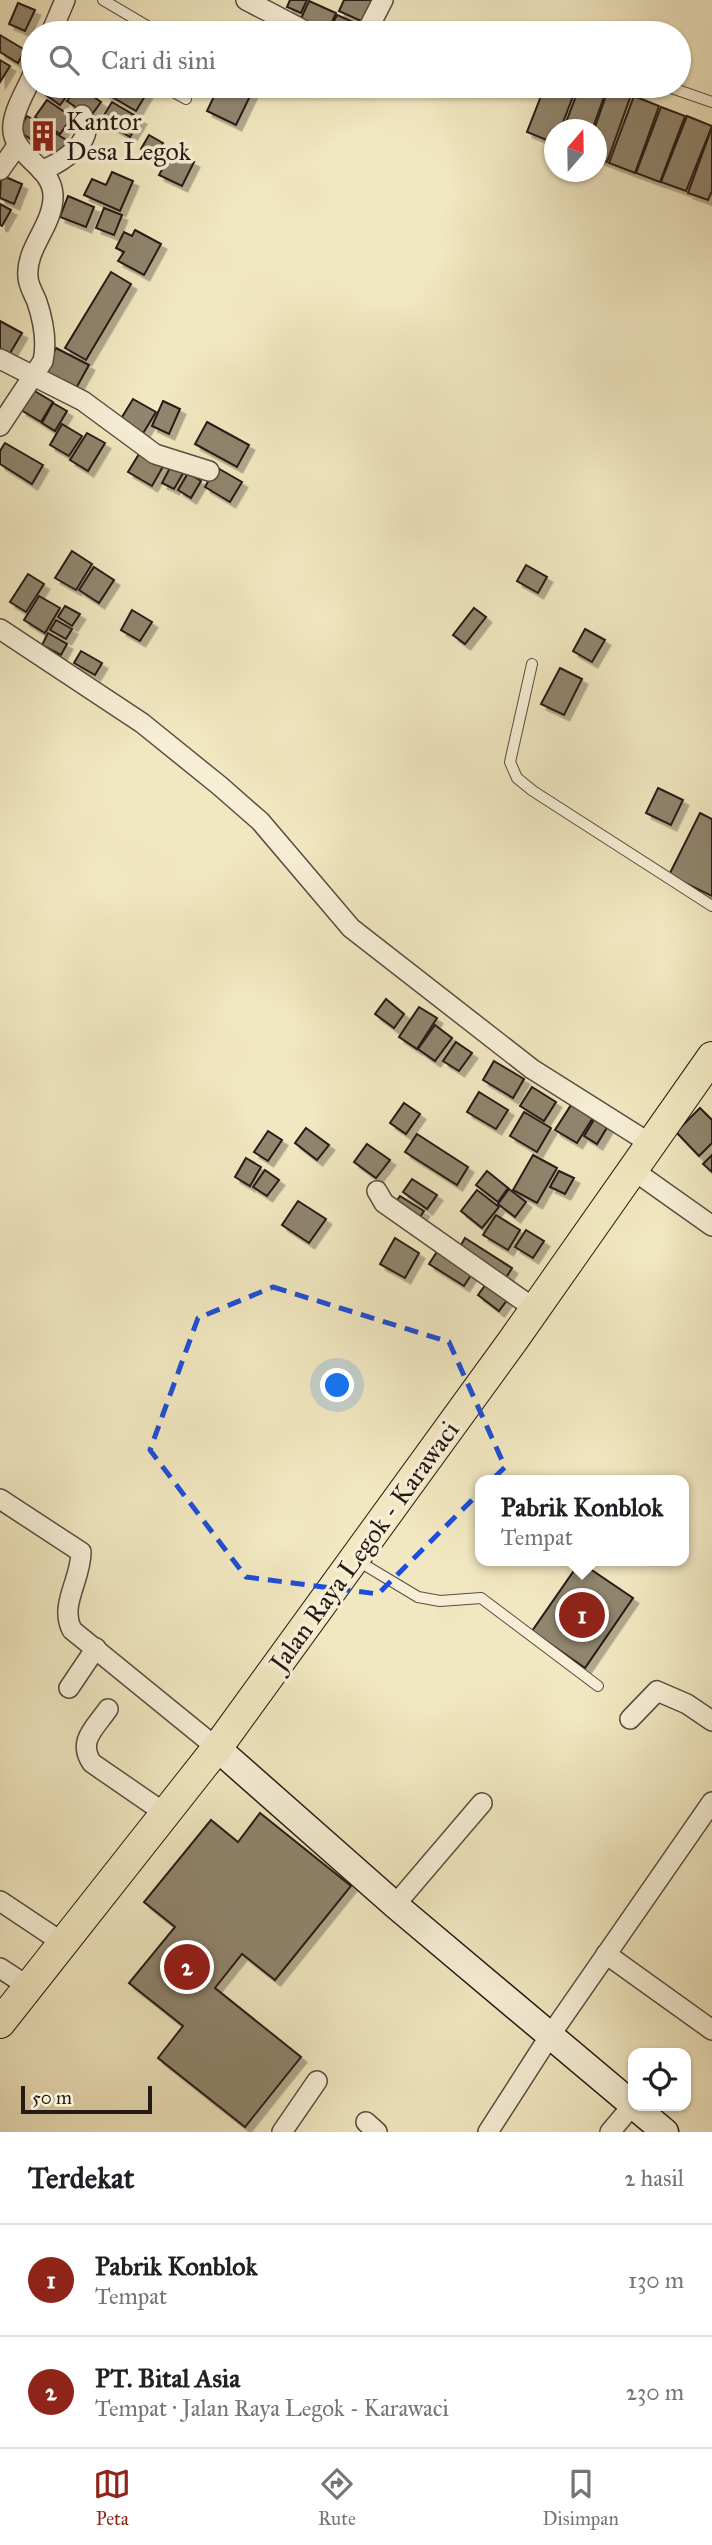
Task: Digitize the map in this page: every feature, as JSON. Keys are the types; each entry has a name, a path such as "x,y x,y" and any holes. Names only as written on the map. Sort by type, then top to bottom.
{"main road":[{"name":"Jalan Raya Legok - Karawaci","path":"0,2023 217,1748 535,1309 632,1170 708,1072"}],"street":[{"path":"56,21 65,0"},
{"path":"246,0 268,5 291,21"},
{"path":"372,21 383,0"},
{"path":"0,426 33,375 45,350 38,305 27,278 29,266 48,222 53,197 51,179 17,146 12,134 13,120 23,98"},
{"path":"41,170 56,166 82,141 87,130 82,115"},
{"path":"0,170 17,146"},
{"path":"0,359 94,409 156,454 209,471"},
{"path":"0,629 142,723 219,786 260,821 351,928 531,1069 651,1144"},
{"path":"632,1170 712,1226"},
{"path":"377,1191 384,1203 535,1309"},
{"path":"0,1499 81,1552 81,1568 66,1608 67,1620 72,1630 217,1748 628,2104"},
{"path":"69,1688 96,1648"},
{"path":"630,1720 657,1691 687,1704 712,1721"},
{"path":"108,1709 85,1742 85,1752 92,1763 166,1814"},
{"path":"488,2132 549,2036 712,1802"},
{"path":"395,1905 482,1803"},
{"path":"0,1901 63,1943"},
{"path":"606,1954 712,2031"},
{"path":"0,1968 29,1987"},
{"path":"282,2132 317,2081"},
{"path":"610,2132 628,2111"},
{"path":"636,2111 665,2132"}],"lane":[{"path":"103,0 139,21"},
{"path":"691,95 712,102"},
{"path":"532,664 510,762 517,778 712,906"},
{"path":"355,1559 418,1597 440,1601 481,1598 598,1686"}],"highlighted area":[{"path":"273,1287 449,1342 505,1467 378,1594 246,1577 150,1450 198,1318"}],"building":[{"path":"290,0 307,0 301,13 287,7"},
{"path":"344,0 373,0 363,21 339,11"},
{"path":"309,1 336,13 332,21 300,21"},
{"path":"18,3 35,10 30,21 21,21 21,29 9,24"},
{"path":"337,15 351,21 334,21"},
{"path":"0,35 21,48 21,57 18,63 0,52"},
{"path":"0,60 10,66 0,82"},
{"path":"50,98 65,98 60,105"},
{"path":"69,98 95,98 101,102 90,117 67,101"},
{"path":"114,98 144,98 136,111"},
{"path":"213,98 249,98 236,125 207,111"},
{"path":"540,98 572,98 564,119 544,119 544,139 527,132"},
{"path":"575,98 604,98 596,119 567,119"},
{"path":"605,98 630,98 607,162 607,119 598,119"},
{"path":"633,98 659,106 635,173 609,163"},
{"path":"47,100 72,117 60,134 35,117"},
{"path":"112,102 141,119 130,137 101,120"},
{"path":"661,107 685,116 660,182 636,173"},
{"name":"Kantor Desa Legok","path":"27,116 68,141 58,156 18,131"},
{"path":"687,116 712,126 686,191 661,182"},
{"path":"712,127 712,191 708,200 688,193"},
{"path":"149,135 163,143 155,157 141,149"},
{"path":"172,151 194,162 182,186 159,175"},
{"path":"112,172 133,181 120,211 84,195 92,179 106,185"},
{"path":"1,175 22,184 14,204 0,198"},
{"path":"68,196 94,207 86,227 60,217"},
{"path":"0,204 11,210 2,226 0,225"},
{"path":"104,208 122,215 114,235 96,228"},
{"path":"135,230 161,244 144,275 118,261 124,252 116,248 124,232 132,236"},
{"path":"111,272 131,284 86,360 65,348"},
{"path":"0,321 22,333 9,355 0,350"},
{"path":"56,348 89,365 74,392 42,375"},
{"path":"33,390 53,402 41,422 21,410"},
{"path":"133,399 156,412 142,435 119,422"},
{"path":"163,401 180,409 169,434 152,426"},
{"path":"53,403 67,411 55,431 42,423"},
{"path":"207,422 249,445 237,467 195,444"},
{"path":"62,424 82,436 69,456 50,445"},
{"path":"87,433 105,443 88,471 70,460"},
{"path":"5,443 43,465 32,484 0,464 0,451"},
{"path":"142,449 165,463 152,486 128,472"},
{"path":"172,464 185,470 174,489 162,483"},
{"path":"216,467 242,482 230,502 205,487"},
{"path":"188,473 201,481 191,498 178,490"},
{"path":"72,551 92,564 76,590 55,578"},
{"path":"526,565 547,577 538,593 517,581"},
{"path":"94,567 114,580 99,603 79,590"},
{"path":"28,574 44,584 26,612 10,602"},
{"path":"39,596 60,608 45,633 24,620"},
{"path":"65,606 80,614 72,626 58,617"},
{"path":"474,608 486,617 465,644 453,635"},
{"path":"132,610 152,622 140,641 121,630"},
{"path":"56,620 72,629 66,639 50,630"},
{"path":"585,629 605,640 592,662 573,651"},
{"path":"48,633 67,644 61,655 42,645"},
{"path":"81,651 102,663 95,675 74,663"},
{"path":"560,668 582,679 564,715 541,704"},
{"path":"658,788 683,800 671,825 646,813"},
{"path":"700,813 712,819 712,896 669,875"},
{"path":"386,999 404,1014 394,1028 375,1014"},
{"path":"419,1007 437,1018 417,1049 399,1037"},
{"path":"435,1025 452,1038 435,1061 418,1049"},
{"path":"456,1042 472,1053 459,1071 443,1061"},
{"path":"494,1061 524,1079 513,1098 483,1080"},
{"path":"532,1087 556,1102 544,1121 520,1106"},
{"path":"479,1092 508,1110 496,1129 467,1112"},
{"path":"573,1102 594,1116 577,1143 555,1130"},
{"path":"404,1103 420,1114 406,1134 390,1123"},
{"path":"700,1108 712,1120 712,1143 699,1156 676,1132"},
{"path":"524,1112 551,1128 537,1152 510,1136"},
{"path":"595,1118 608,1126 597,1144 584,1136"},
{"path":"306,1128 329,1145 317,1160 295,1143"},
{"path":"268,1131 282,1140 268,1161 254,1152"},
{"path":"417,1134 468,1167 457,1185 405,1152"},
{"path":"367,1144 390,1160 376,1178 354,1162"},
{"path":"533,1155 557,1168 537,1203 513,1190"},
{"path":"712,1155 712,1172 703,1164"},
{"path":"246,1158 261,1167 250,1186 235,1177"},
{"path":"265,1170 279,1180 267,1196 253,1187"},
{"path":"487,1171 508,1188 498,1202 476,1185"},
{"path":"559,1171 574,1178 565,1194 550,1187"},
{"path":"412,1179 437,1195 427,1209 403,1192"},
{"path":"509,1189 526,1202 515,1217 498,1204"},
{"path":"477,1190 499,1207 482,1228 461,1211"},
{"path":"400,1196 424,1211 416,1223 392,1208"},
{"path":"298,1201 326,1219 309,1243 282,1225"},
{"path":"496,1215 520,1230 508,1250 483,1235"},
{"path":"526,1230 544,1241 533,1258 515,1247"},
{"path":"395,1238 419,1253 405,1278 380,1264"},
{"path":"465,1238 512,1268 504,1281 457,1252"},
{"path":"440,1247 475,1269 464,1286 429,1264"},
{"path":"489,1280 510,1296 499,1311 478,1295"},
{"path":"577,1566 586,1566 633,1598 585,1668 532,1631"},
{"path":"260,1813 351,1886 275,1980 242,1954 215,1988 301,2057 245,2127 158,2058 183,2026 129,1983 175,1927 144,1902 211,1820 238,1842"}],"place":[{"name":"Kantor Desa Legok","path":"43,136"},
{"name":"Pabrik Konblok","path":"582,1615"},
{"name":"PT. Bital Asia","path":"187,1967"}]}
